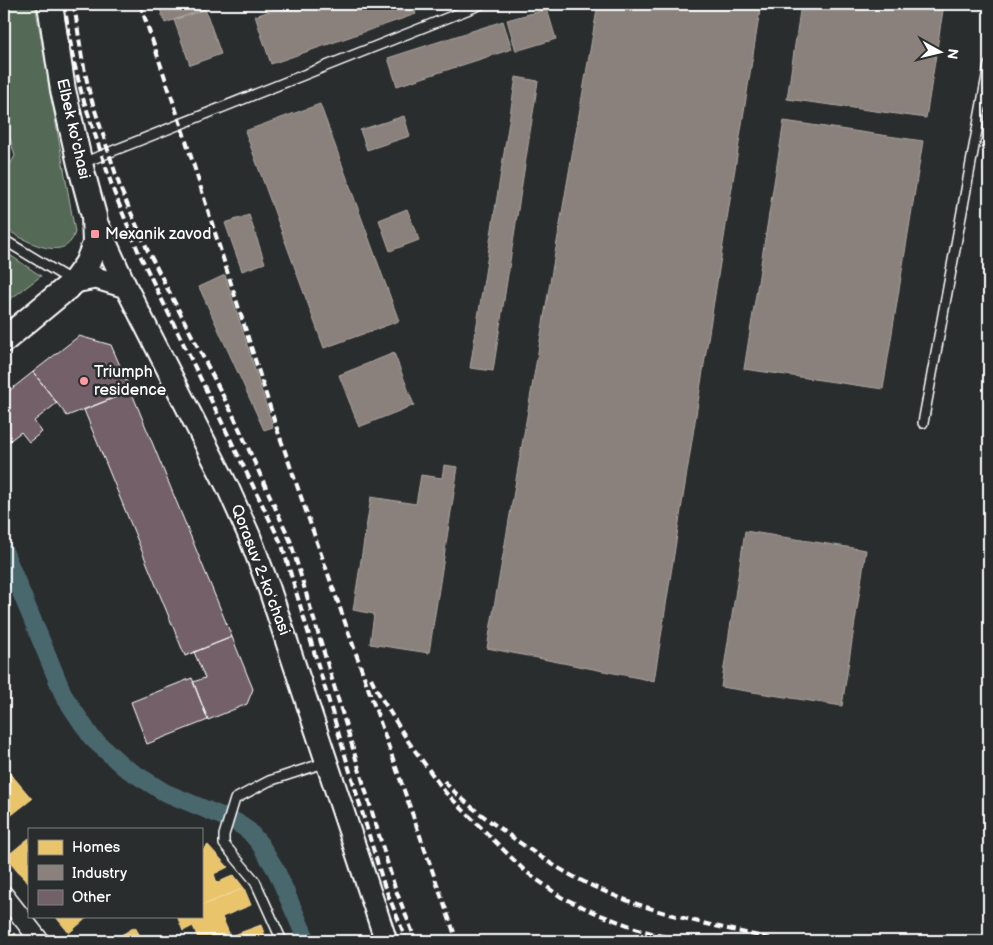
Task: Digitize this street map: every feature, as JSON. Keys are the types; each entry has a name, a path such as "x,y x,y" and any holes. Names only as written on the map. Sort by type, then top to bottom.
{"main road":[{"name":"Elbek ko'chasi","path":"50,4 63,90 94,216 95,234 92,253 87,264 74,282"},
{"path":"4,339 74,282"}],"street":[{"name":"Qorasuv 2-koʻchasi","path":"94,216 126,286 228,488 249,534 269,588 386,941"},
{"path":"74,282 96,278 126,286"},
{"path":"4,895 40,941"}],"lane":[{"path":"80,164 482,4"},
{"path":"922,423 989,64"},
{"path":"4,240 74,282"},
{"path":"282,941 255,881 224,844 224,835 235,799 269,781 327,762"}],"green space":[{"path":"4,4 35,4 75,232 70,242 63,247 53,249 43,247 21,238 4,228 4,175 15,156 4,117"},
{"path":"4,251 41,276 4,304"}],"building: Homes":[{"path":"4,766 32,799 4,821"},
{"path":"28,839 28,883 6,857"},
{"path":"208,845 228,867 214,874 217,883 234,875 244,888 202,906 202,851"},
{"path":"244,888 251,905 222,917 229,933 209,941 199,941 193,926 183,931 178,918 202,918 202,906"},
{"path":"57,918 87,918 69,933"},
{"path":"261,925 267,941 233,941 231,936"},
{"path":"135,927 143,941 111,941"},
{"path":"15,933 22,941 5,941"}],"building: Industry":[{"path":"158,4 203,4 205,9 165,23"},
{"path":"291,4 413,4 416,14 271,64 255,16"},
{"path":"598,4 761,4 654,681 487,648"},
{"path":"801,4 944,4 926,118 787,99"},
{"path":"205,9 221,54 190,65 174,20"},
{"path":"547,9 556,39 516,51 507,20"},
{"path":"503,21 512,49 397,86 388,58"},
{"path":"516,77 538,81 493,371 470,368"},
{"path":"320,104 399,321 324,348 245,131"},
{"path":"404,116 410,136 367,150 360,130"},
{"path":"784,121 923,141 883,389 744,369"},
{"path":"407,209 419,240 390,251 379,220"},
{"path":"249,215 265,263 242,271 225,223"},
{"path":"225,275 273,427 264,430 199,287"},
{"path":"394,353 414,405 359,427 339,375"},
{"path":"444,465 458,467 429,653 370,644 374,614 353,610 371,497 416,504 421,475 442,478"},
{"path":"745,531 866,550 842,706 721,687"}],"building: Other":[{"name":"Triumph residence","path":"79,336 111,345 131,391 67,416 33,372"},
{"path":"33,372 57,403 34,421 42,432 29,442 21,432 4,445 4,395"},
{"path":"131,391 232,637 185,656 84,410"},
{"path":"232,637 253,689 247,704 208,720 193,682 205,678 194,652"},
{"path":"192,678 208,720 147,744 131,702"}],"waterway":[{"path":"4,551 64,696 92,738 124,767 164,792 236,822 249,831 260,844 276,870 307,941"}],"railway":[{"path":"64,4 73,58 82,95 114,192 139,253 282,545 384,885 407,941"},
{"path":"74,4 90,95 121,190 147,249 233,415 290,540 395,888 416,941"},
{"path":"140,4 181,125 275,423 457,941"},
{"path":"371,678 408,741 445,792 525,871 561,897 598,914 641,930 679,941"},
{"path":"444,781 473,808 516,840 550,863 586,883 621,898 666,913 781,941"}],"place":[{"name":"Mexanik zavod","path":"95,234"},
{"name":"Triumph residence","path":"84,381"}]}
